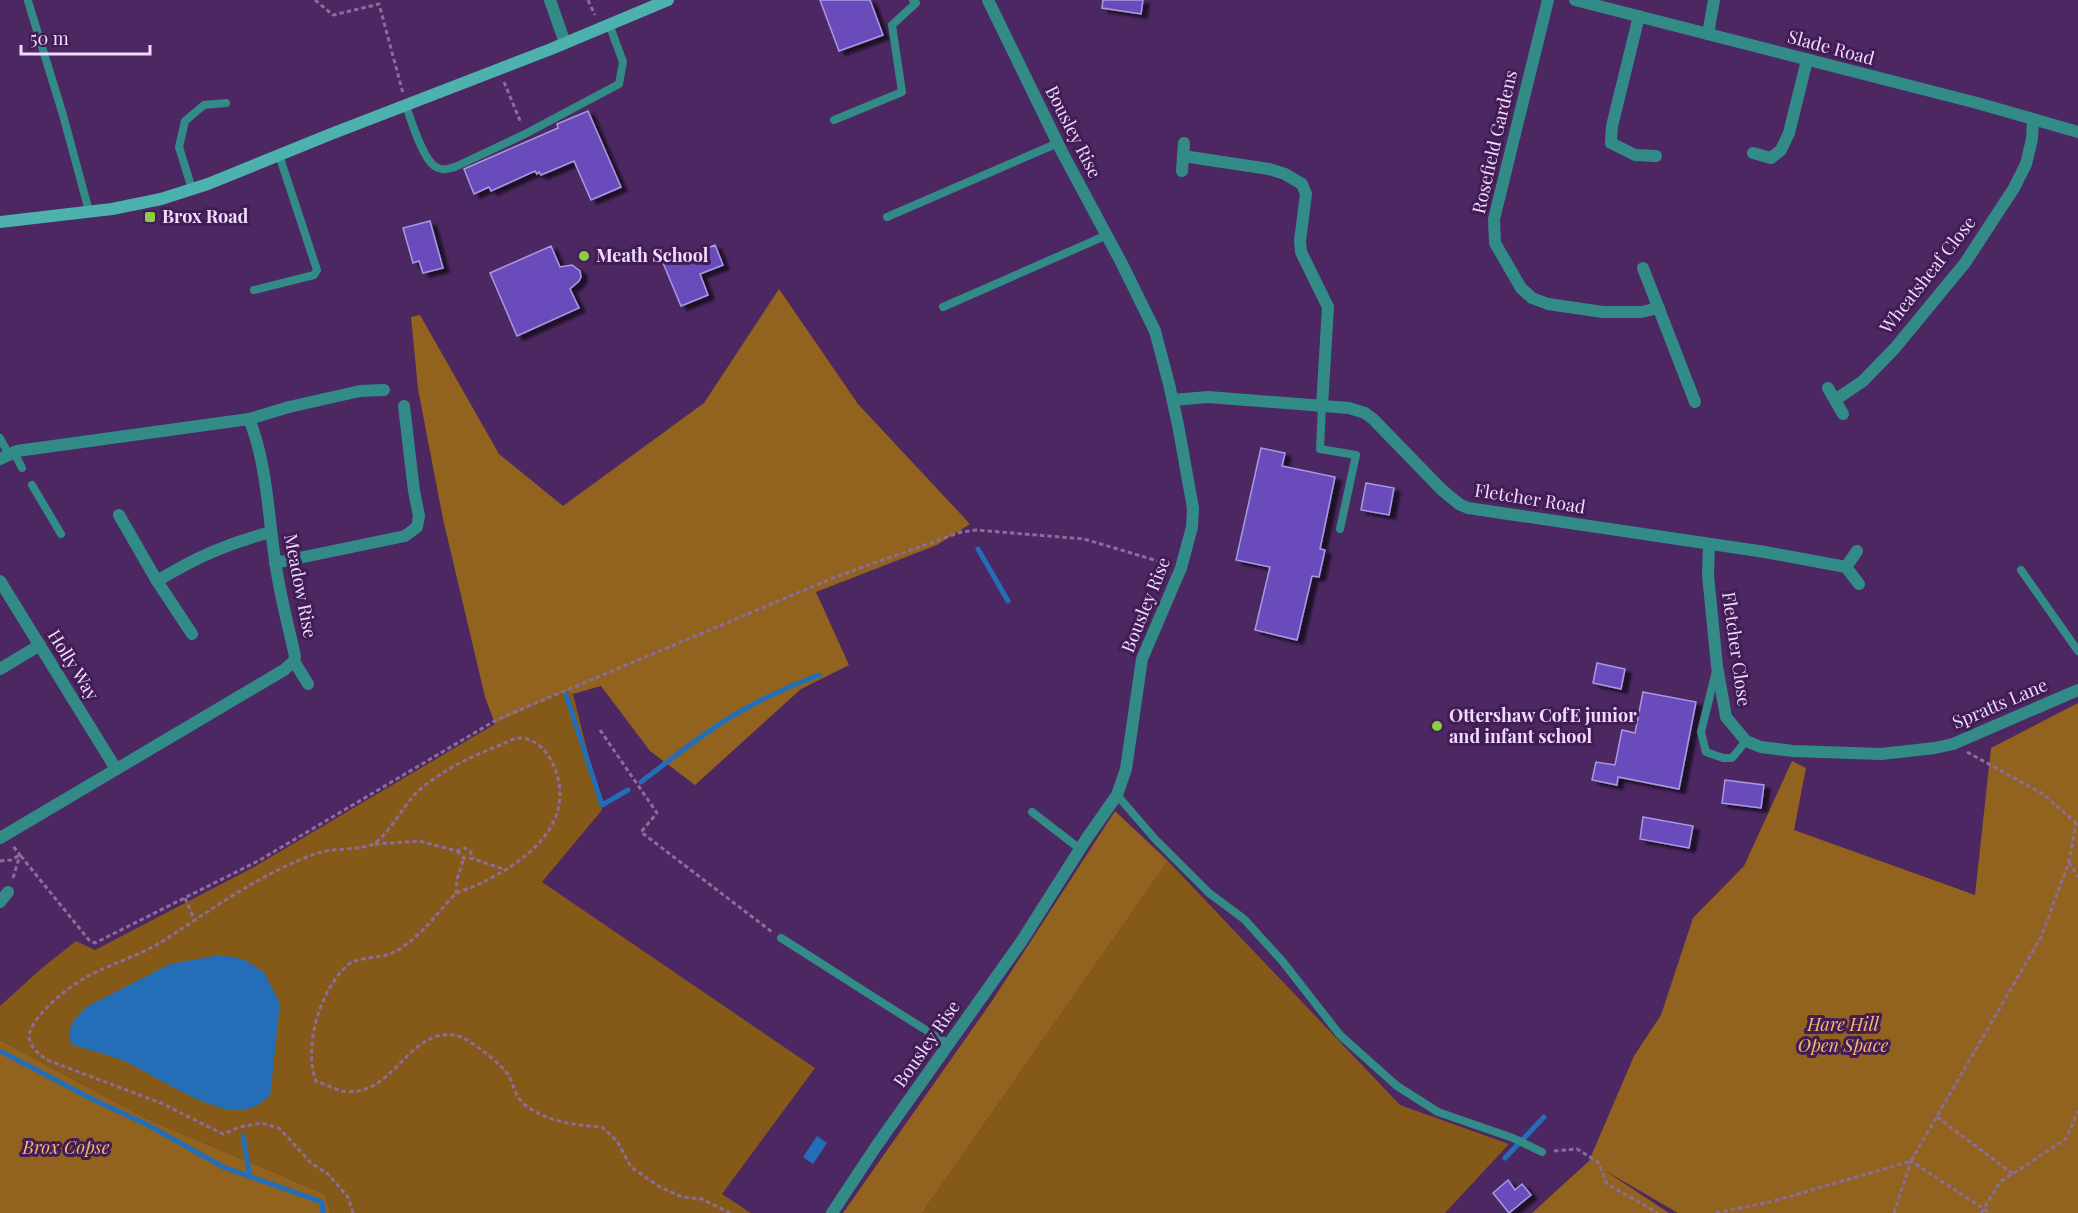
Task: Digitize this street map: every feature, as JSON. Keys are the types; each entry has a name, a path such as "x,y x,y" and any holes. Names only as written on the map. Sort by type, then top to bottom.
{"street":[{"path":"550,0 565,43"},
{"path":"0,222 112,209 161,199 192,189 565,43 668,0"},
{"name":"Bousley Rise","path":"832,1213 877,1145 1021,942 1117,795 1126,769 1142,658 1181,568 1192,527 1193,508 1173,400 1155,331 1058,143 988,0"},
{"name":"Rosefield Gardens","path":"1548,0 1494,219 1495,243 1521,288 1532,298 1548,303 1603,312 1641,312 1659,308"},
{"name":"Slade Road","path":"1575,0 2078,132"},
{"path":"1708,34 1714,0"},
{"path":"1639,16 1612,126 1611,142 1635,155 1656,156"},
{"path":"1753,153 1771,158 1781,150 1789,133 1808,60"},
{"name":"Wheatsheaf Close","path":"1835,400 1863,381 1895,348 1965,263 2014,188 2026,164 2032,139 2033,119"},
{"path":"1182,171 1183,149 1269,169 1285,174 1302,184 1305,194 1301,252 1328,307 1322,406"},
{"path":"1643,268 1695,402"},
{"path":"1828,388 1843,414"},
{"path":"8,455 249,419 289,407 360,391 384,390"},
{"name":"Fletcher Road","path":"1173,400 1208,397 1349,408 1365,413 1373,419 1443,490 1459,504 1468,508 1846,567"},
{"path":"275,563 405,536 417,527 419,516 404,406"},
{"name":"Meadow Rise","path":"0,838 284,670 294,661 295,656 275,563 259,453 249,419"},
{"path":"119,515 157,581 192,634"},
{"path":"157,581 190,561 222,546 271,532"},
{"name":"Fletcher Close","path":"1709,544 1708,575 1717,666 1726,717 1746,741"},
{"path":"1857,551 1846,567 1859,584"},
{"name":"Holly Way","path":"0,581 116,769"},
{"path":"0,669 40,645"},
{"path":"294,661 308,684"},
{"name":"Spratts Lane","path":"1746,741 1761,747 1793,751 1881,754 1935,748 1953,744 2078,690"}],"lane":[{"path":"834,120 902,92 892,25 916,3 913,0"},
{"path":"28,1 90,211"},
{"path":"406,106 433,166 443,170 454,167 525,134 619,84 623,62 609,24"},
{"path":"192,189 179,147 185,121 204,105 226,103"},
{"path":"887,217 1058,143"},
{"path":"254,290 314,275 317,270 279,155"},
{"path":"943,307 1107,236"},
{"path":"1322,406 1320,449 1356,455 1340,529"},
{"path":"0,438 8,455 22,468"},
{"path":"32,485 61,534"},
{"path":"2021,570 2078,651"},
{"path":"1717,666 1701,732 1706,752 1723,758 1732,758 1746,741"},
{"path":"1117,795 1155,839 1209,893 1244,919 1283,962 1340,1035 1397,1086 1438,1112 1513,1138 1542,1152"},
{"path":"1032,812 1080,849"},
{"path":"781,938 949,1044"}],"path":[{"path":"315,0 333,15 380,4 406,106"},
{"path":"499,69 525,134"},
{"path":"20,855 89,940 95,943 258,861 498,719 838,576 961,532 977,530 1084,539 1181,568"},
{"path":"600,730 657,813 641,832 781,938"},
{"path":"373,844 415,794 448,769 519,738 533,741 543,748 553,764 560,784 559,807 552,826 537,846 506,870 456,894 430,922 391,954 351,962 339,975 322,999 312,1044 311,1068 316,1081 342,1090 363,1090 386,1078 420,1043 441,1035 458,1035 494,1060 509,1075 514,1090 524,1104 552,1120 577,1126 602,1127 617,1141 631,1167 660,1188 682,1197 702,1199 730,1213"},
{"path":"1894,1213 1911,1161 2041,937 2069,862 2077,823 2043,794 1953,744"},
{"path":"352,1213 348,1197 328,1174 311,1163 279,1128 261,1123 240,1127 223,1134 161,1103 47,1060 37,1053 30,1043 30,1031 44,1011 84,978 162,942 194,919 279,870 320,852 419,840 457,851 464,858 506,870"},
{"path":"457,851 465,848 470,851 474,859"},
{"path":"0,861 11,860 20,855"},
{"path":"4,897 20,855"},
{"path":"456,894 457,879 464,858"},
{"path":"2069,862 2078,877"},
{"path":"185,898 194,919"},
{"path":"1982,1213 2000,1182 2066,1139 2078,1112"},
{"path":"1937,1117 2013,1174"},
{"path":"1542,1152 1577,1149 1598,1162 1607,1184 1658,1213"},
{"path":"1716,1213 1774,1201 1911,1161 1990,1213"}],"shaded area":[{"path":"566,691 573,694 602,810 542,882 815,1068 722,1194 751,1213 330,1213 325,1194 147,1119 0,1040 0,1006 76,941 95,950 254,867 495,724"},
{"path":"1168,861 1400,1105 1509,1144 1445,1213 922,1213"}],"green space":[{"path":"779,289 858,404 970,524 937,545 816,592 849,665 801,689 695,785 650,751 601,686 573,694 566,691 495,724 485,697 443,519 418,389 411,317 420,315 499,454 563,506 704,403"},
{"name":"Hare Hill Open Space","path":"2078,703 2078,1213 1678,1213 1604,1170 1669,1213 1532,1213 1589,1161 1634,1056 1661,1015 1693,918 1744,866 1792,761 1806,768 1794,830 1975,895 1991,748"},
{"path":"1115,811 1168,861 922,1213 843,1213 992,1001"},
{"name":"Brox Copse","path":"0,1040 147,1119 325,1194 330,1213 0,1213"}],"water":[{"path":"220,955 243,959 264,972 280,1004 270,1096 257,1105 242,1110 229,1110 215,1106 182,1092 124,1061 71,1044 69,1033 73,1021 86,1007 170,964"},
{"path":"817,1136 827,1143 813,1164 803,1157"}],"building":[{"path":"820,0 870,0 883,35 839,51"},
{"path":"1103,0 1143,0 1141,14 1102,8"},
{"path":"588,111 621,187 591,200 574,161 541,175 535,171 491,191 489,187 474,194 464,169 558,128 557,124"},
{"path":"430,221 443,268 423,273 419,261 413,263 403,228"},
{"path":"715,245 723,265 700,274 708,295 681,306 663,263 688,252 690,255"},
{"path":"551,246 560,267 572,265 580,271 579,281 570,289 579,308 517,336 490,273"},
{"path":"1261,448 1285,453 1282,466 1335,477 1320,549 1325,550 1319,577 1312,576 1297,640 1255,630 1270,567 1236,560"},
{"path":"1366,483 1394,488 1389,515 1361,510"},
{"path":"1597,663 1625,669 1621,689 1593,683"},
{"path":"1643,692 1696,702 1679,789 1618,777 1617,785 1592,780 1596,762 1615,765 1622,730 1635,733"},
{"path":"1725,780 1764,785 1761,808 1722,803"},
{"path":"1643,817 1693,826 1689,848 1640,839"},
{"path":"1508,1180 1515,1190 1522,1184 1531,1195 1509,1213 1493,1193"}],"waterway":[{"path":"978,549 1008,601"},
{"path":"641,782 730,718 771,695 819,675"},
{"path":"566,695 602,805 628,790"},
{"path":"2,1052 148,1125 223,1167 322,1202 323,1213"},
{"path":"1505,1158 1544,1117"},
{"path":"243,1136 250,1177"}],"place":[{"name":"Brox Road","path":"150,217"},
{"name":"Meath School","path":"584,256"},
{"name":"Ottershaw CofE junior and infant school","path":"1437,726"}]}
